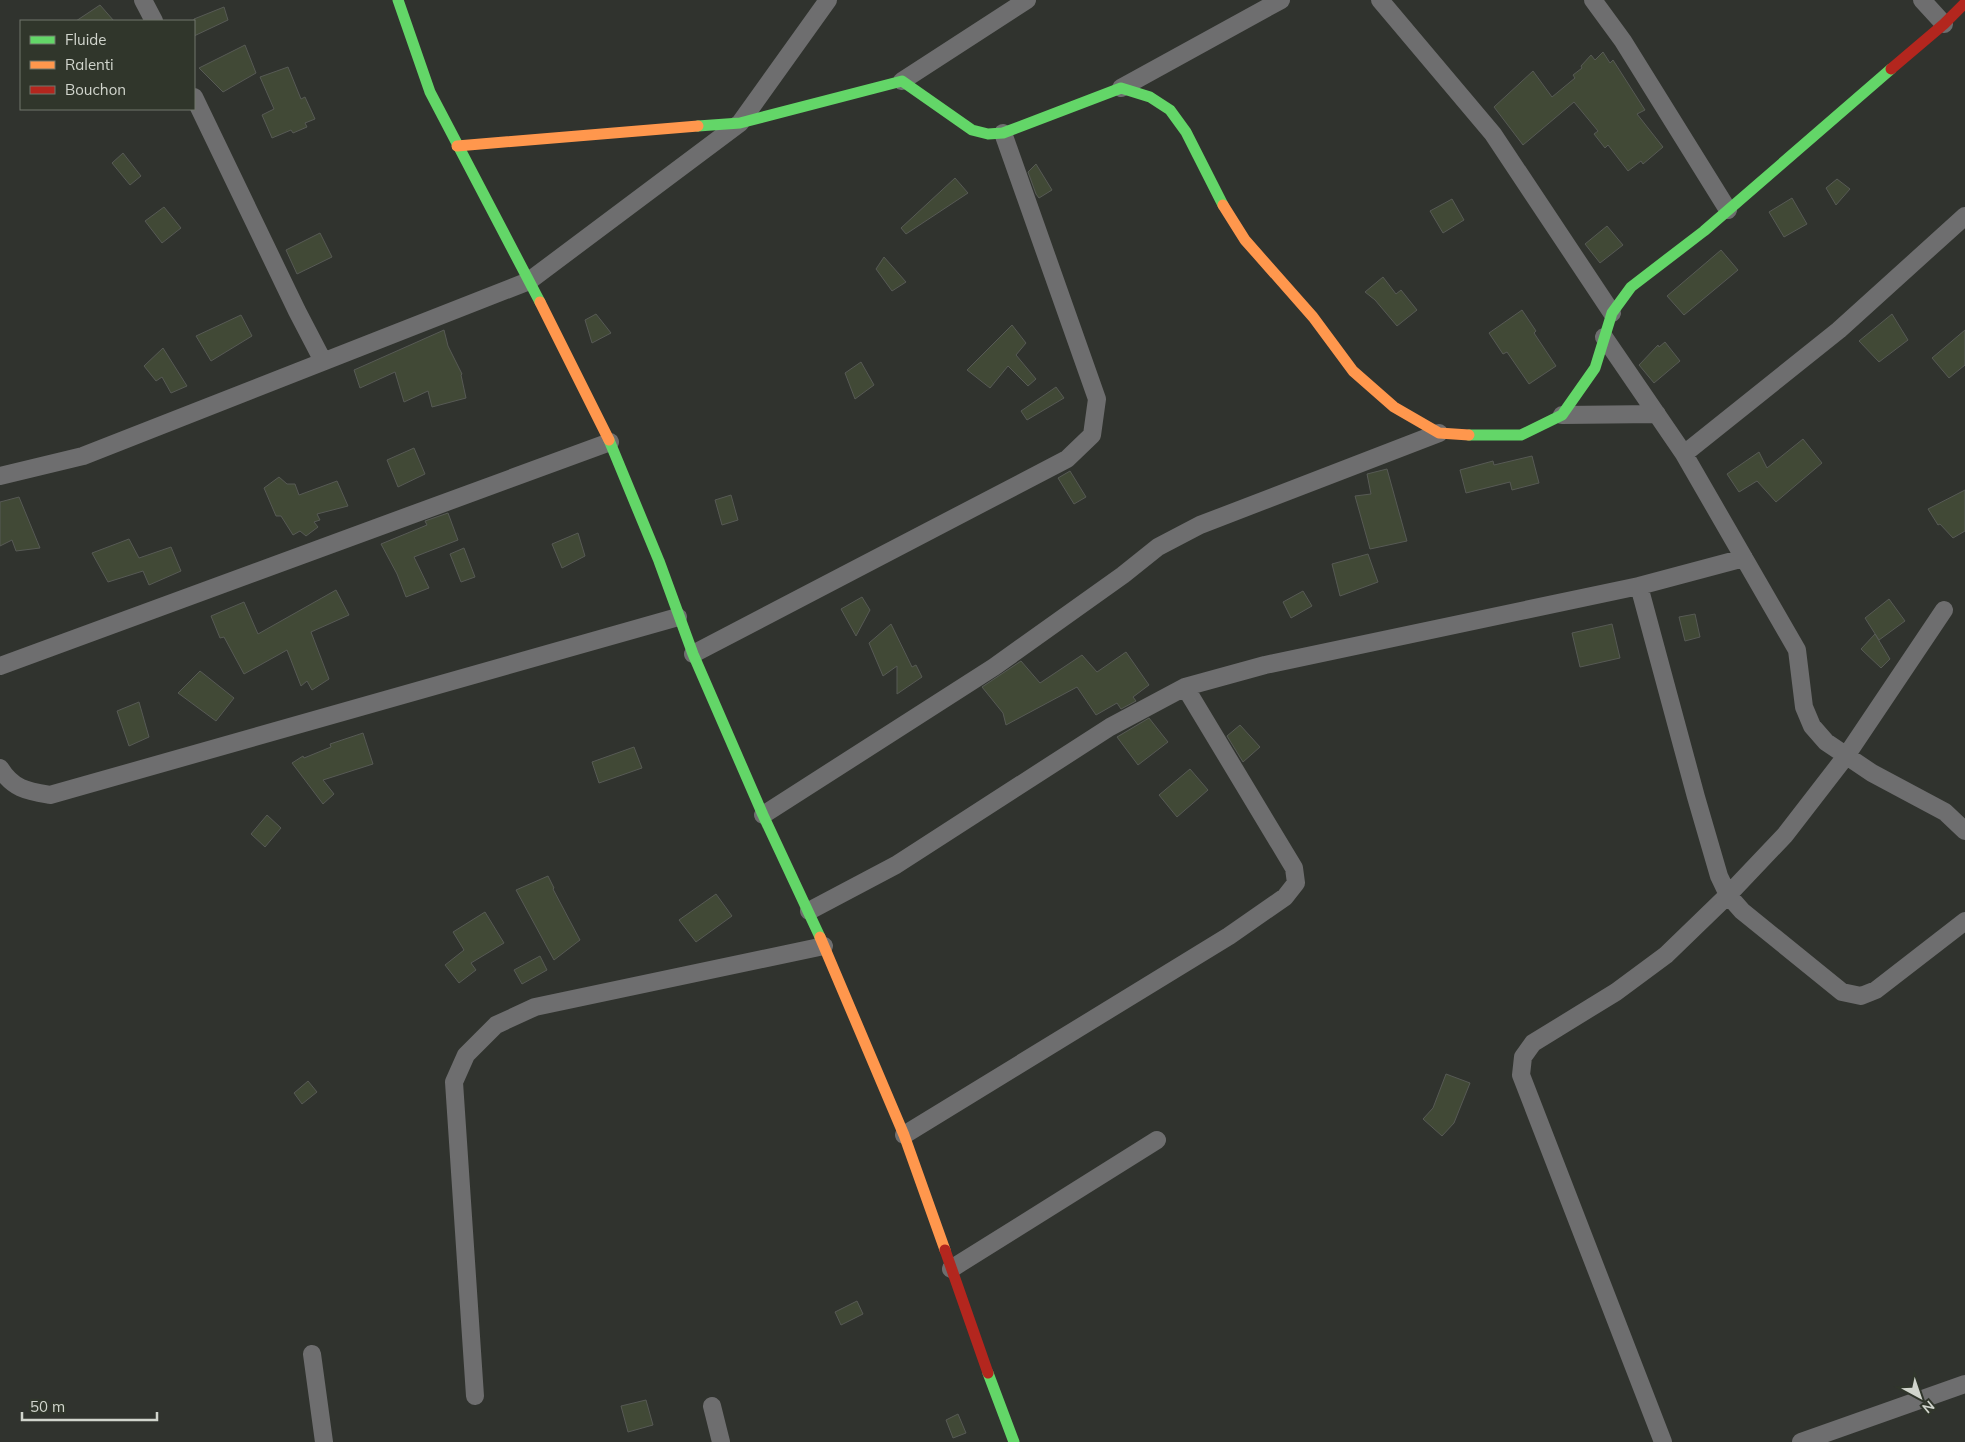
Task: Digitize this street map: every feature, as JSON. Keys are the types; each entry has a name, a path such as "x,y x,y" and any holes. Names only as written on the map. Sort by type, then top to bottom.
{"street":[{"path":"144,0 154,20"},
{"path":"398,0 430,92 529,281 610,442 659,561 693,654 763,815 809,911 904,1135 999,1405 1014,1442"},
{"path":"0,476 83,456 529,281 740,123 828,0"},
{"path":"457,146 740,123 902,81 1027,0"},
{"path":"902,81 972,130 988,134 1003,132 1121,88 1281,0"},
{"path":"1380,0 1493,134 1612,313"},
{"path":"1593,0 1623,41 1728,210"},
{"path":"1922,0 1944,24"},
{"path":"1562,415 1595,368 1612,313 1632,287 1728,210 1944,24 1965,3"},
{"path":"1121,88 1150,97 1170,110 1186,132 1221,201 1245,240 1313,317 1353,371 1394,407 1439,433"},
{"path":"195,99 293,304 323,361"},
{"path":"693,654 1067,459 1092,435 1097,399 1003,132"},
{"path":"1684,454 1839,330 1965,216"},
{"path":"1604,336 1684,454 1797,650 1804,706 1812,726 1826,742 1846,756 1872,773 1945,812 1965,831"},
{"path":"763,815 994,667 1123,575 1158,547 1200,525 1439,433 1478,436 1521,435 1562,415 1657,414"},
{"path":"0,666 610,442"},
{"path":"809,911 896,865 1110,727 1185,687 1265,664 1639,586 1744,558"},
{"path":"1639,586 1719,876 1728,895 1742,911 1842,992 1861,996 1876,990 1965,921"},
{"path":"1663,1442 1521,1075 1523,1057 1533,1044 1616,992 1666,955 1728,895 1785,835 1846,756 1944,610"},
{"path":"0,768 7,779 26,791 50,795 678,617"},
{"path":"904,1135 1229,936 1285,896 1296,883 1294,868 1185,687"},
{"path":"475,1396 454,1082 466,1055 496,1026 536,1007 824,946"},
{"path":"951,1269 1157,1140"},
{"path":"312,1354 324,1442"},
{"path":"1801,1442 1965,1384"},
{"path":"712,1406 721,1442"}],"building":[{"path":"100,5 113,20 78,20"},
{"path":"224,7 228,20 195,36 194,19"},
{"path":"245,45 256,73 223,92 199,68"},
{"path":"1603,52 1610,63 1613,60 1645,110 1637,114 1663,147 1643,164 1641,161 1628,171 1608,145 1605,148 1594,134 1598,131 1574,102 1523,145 1494,107 1533,71 1552,97 1575,78 1573,75 1582,68 1581,66 1591,55 1595,60"},
{"path":"288,67 301,99 305,97 315,119 305,123 307,127 293,133 291,130 272,138 262,115 274,109 260,77"},
{"path":"123,153 141,176 130,185 112,163"},
{"path":"1036,164 1052,190 1039,198 1028,172"},
{"path":"955,178 968,193 906,234 901,228"},
{"path":"1837,179 1850,189 1836,205 1826,188"},
{"path":"1792,198 1807,224 1784,237 1769,212"},
{"path":"1452,199 1464,220 1443,233 1430,211"},
{"path":"164,207 181,228 162,243 145,221"},
{"path":"1607,226 1623,245 1600,263 1585,244"},
{"path":"320,233 332,257 297,274 286,250"},
{"path":"1721,250 1738,270 1684,315 1667,296"},
{"path":"884,257 906,282 892,291 876,269"},
{"path":"1383,277 1396,294 1401,290 1417,310 1397,326 1375,300 1365,292"},
{"path":"1522,310 1536,331 1534,333 1556,366 1529,384 1507,352 1503,354 1489,333"},
{"path":"596,314 611,333 592,343 585,320"},
{"path":"1892,314 1908,340 1879,362 1859,341"},
{"path":"241,315 252,336 211,361 196,336"},
{"path":"1012,325 1026,343 1016,355 1036,379 1028,386 1008,366 990,388 967,370"},
{"path":"444,330 448,346 462,374 466,398 432,407 428,391 404,402 395,372 360,388 354,370"},
{"path":"1965,330 1965,365 1949,378 1932,358"},
{"path":"1665,342 1680,361 1654,383 1639,365 1658,345 1659,347"},
{"path":"163,348 187,386 171,393 162,377 156,381 144,366"},
{"path":"861,362 874,385 855,399 845,373"},
{"path":"1056,387 1064,398 1027,420 1021,411"},
{"path":"1803,439 1822,463 1776,502 1757,481 1739,492 1727,474 1759,452 1767,468"},
{"path":"414,448 425,474 398,487 387,460"},
{"path":"1532,456 1539,483 1512,490 1510,482 1466,493 1460,470 1493,461 1494,465"},
{"path":"1387,469 1407,541 1370,549 1355,496 1371,494 1367,474"},
{"path":"1070,471 1086,497 1074,504 1058,478"},
{"path":"279,477 287,484 295,484 299,495 337,481 348,506 317,514 320,520 314,522 318,527 306,536 300,531 293,535 281,516 276,516 264,488"},
{"path":"1965,490 1965,531 1953,538 1940,524 1938,525 1928,509"},
{"path":"731,495 738,520 722,525 715,500"},
{"path":"19,497 40,548 16,551 12,540 0,546 0,502"},
{"path":"448,513 458,540 414,557 429,588 406,597 397,574 381,544 427,525 425,521"},
{"path":"578,533 585,556 562,568 552,544"},
{"path":"129,539 139,558 171,547 181,571 149,585 143,571 108,582 92,553"},
{"path":"464,548 475,577 461,582 450,554"},
{"path":"1368,554 1378,582 1340,596 1332,564"},
{"path":"336,590 349,615 311,632 329,679 312,690 307,681 301,686 287,650 244,674 224,637 220,638 211,616 244,602 258,634"},
{"path":"1303,591 1312,606 1291,618 1283,602"},
{"path":"862,597 870,610 856,636 841,609"},
{"path":"1889,599 1905,621 1879,640 1865,618"},
{"path":"1695,614 1700,637 1685,641 1679,617"},
{"path":"891,624 912,667 916,665 922,677 897,694 897,666 883,676 869,643"},
{"path":"1612,624 1620,658 1580,667 1572,633"},
{"path":"1875,634 1890,659 1881,668 1861,649"},
{"path":"1126,652 1149,685 1133,697 1136,701 1121,709 1117,703 1096,715 1077,687 1006,725 1003,713 982,687 1021,661 1040,683 1082,655 1097,672"},
{"path":"200,671 234,698 216,721 178,693"},
{"path":"139,702 149,737 129,746 117,711"},
{"path":"1149,718 1168,742 1138,765 1117,737"},
{"path":"1240,725 1260,747 1243,762 1227,736"},
{"path":"363,733 373,764 323,780 334,794 323,804 292,763 303,756 304,758 331,747 330,744"},
{"path":"634,747 642,768 599,783 592,762"},
{"path":"1190,769 1208,790 1177,817 1159,795"},
{"path":"267,815 281,828 265,847 251,834"},
{"path":"548,876 580,940 554,960 516,890"},
{"path":"716,894 732,916 696,942 679,920"},
{"path":"485,912 504,943 471,963 476,970 459,983 445,965 464,950 453,932"},
{"path":"540,956 547,970 522,984 514,970"},
{"path":"1446,1074 1470,1083 1454,1123 1442,1136 1423,1119 1433,1108"},
{"path":"308,1081 317,1092 302,1104 294,1093"},
{"path":"857,1301 863,1314 841,1325 835,1312"},
{"path":"646,1400 653,1425 628,1432 621,1406"},
{"path":"958,1414 966,1433 953,1438 946,1420"}],"traffic: fast":[{"path":"398,0 430,92 540,302"},
{"path":"1469,435 1521,435 1562,415 1595,368 1612,313 1631,287 1704,231 1891,69"},
{"path":"698,126 740,123 902,81 972,130 988,134 1003,133 1121,88 1150,97 1170,110 1186,132 1223,205"},
{"path":"609,440 659,561 693,654 763,815 820,937"},
{"path":"988,1373 1014,1442"}],"traffic: slow":[{"path":"457,146 698,126"},
{"path":"1223,205 1245,240 1313,317 1353,371 1394,407 1439,433 1469,435"},
{"path":"540,302 609,440"},
{"path":"820,937 904,1135 945,1250"}],"traffic: jam":[{"path":"1891,69 1944,24 1965,3"},
{"path":"945,1250 988,1373"}]}
